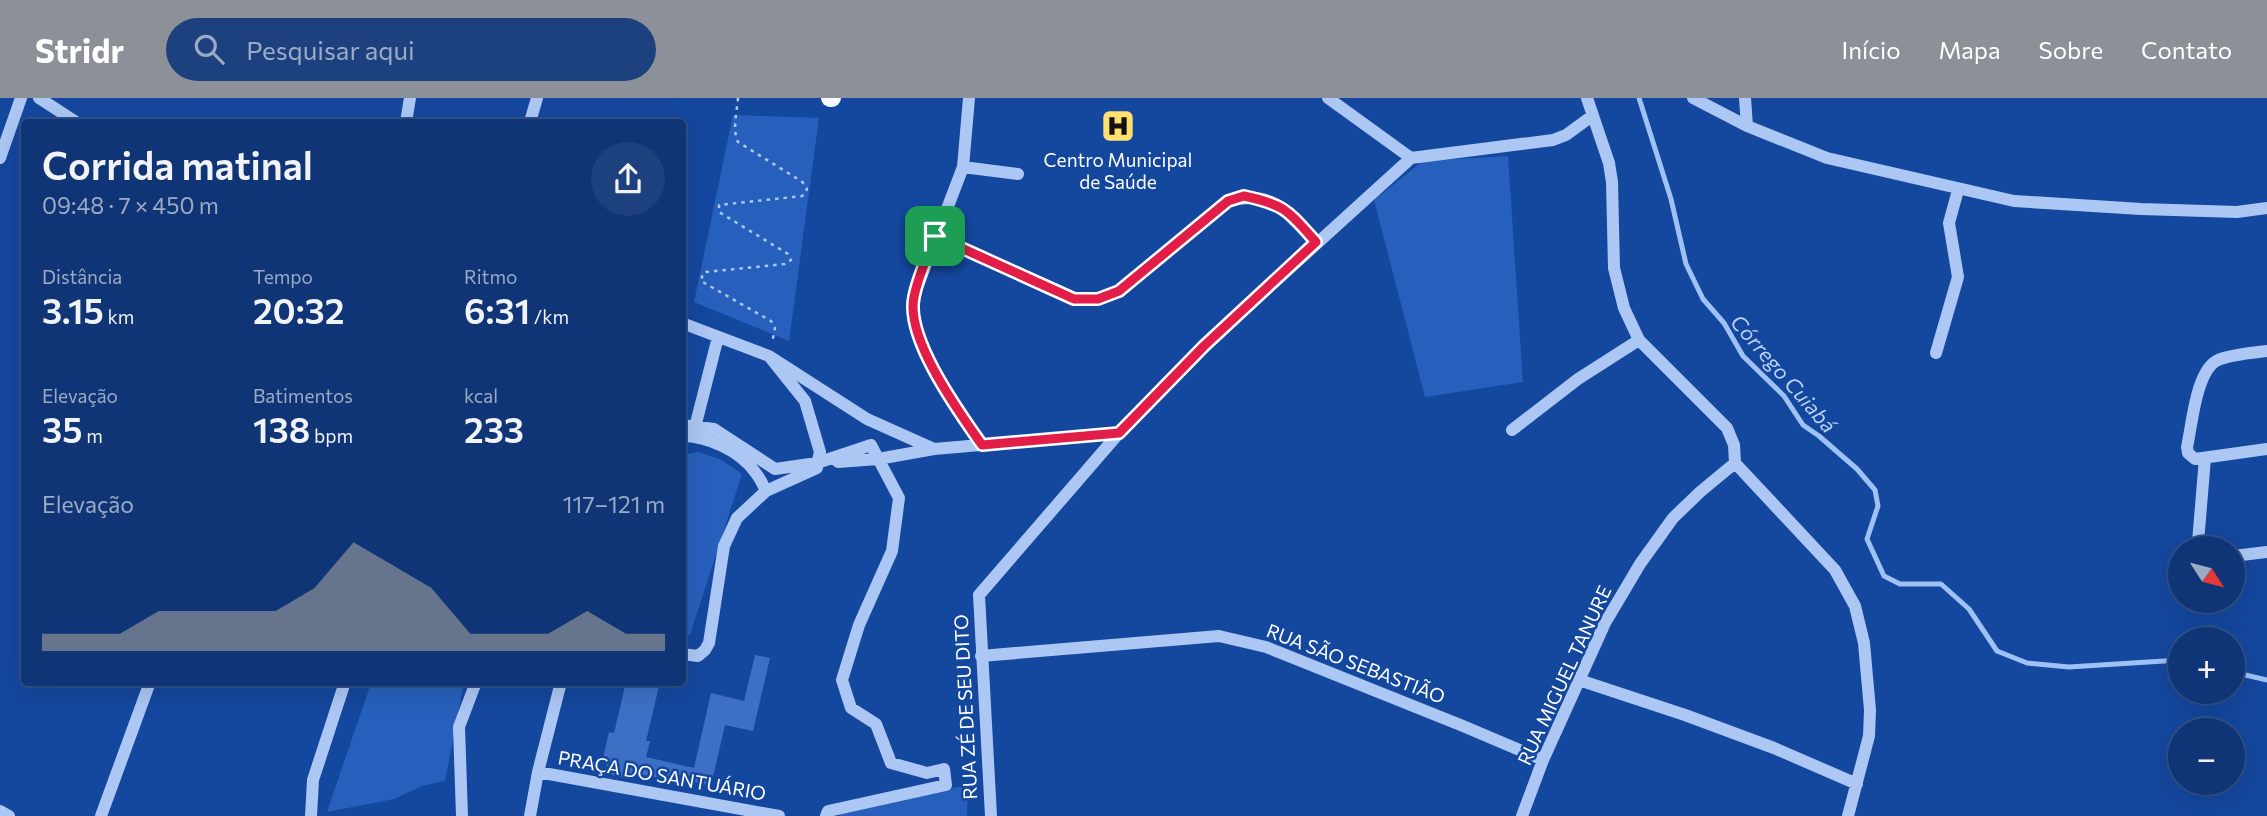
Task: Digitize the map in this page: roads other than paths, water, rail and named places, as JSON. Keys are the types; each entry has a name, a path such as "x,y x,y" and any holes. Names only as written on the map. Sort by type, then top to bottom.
{"street":[{"path":"0,158 21,98"},
{"path":"39,98 71,119"},
{"path":"406,119 410,98"},
{"path":"531,119 537,98"},
{"path":"969,98 963,167 913,298 913,319 921,344 951,400 982,445"},
{"path":"1328,98 1411,158"},
{"path":"1587,98 1609,163 1614,268 1624,308 1639,340 1727,428 1734,445 1735,463 1835,570 1855,606 1864,643 1870,710 1869,736 1848,816"},
{"path":"1693,98 1746,126 1827,158 2014,201 2236,212 2267,208"},
{"path":"1745,98 1746,126"},
{"path":"878,459 934,449 1119,433 1204,346 1411,158 1553,140 1566,135 1592,116"},
{"path":"963,167 1018,174"},
{"path":"1937,353 1958,277 1949,223 1958,190"},
{"path":"935,236 1074,299 1098,299 1119,291 1228,201 1244,196 1271,202 1287,210 1316,242"},
{"path":"686,325 769,356 867,419 934,449"},
{"path":"688,431 718,337"},
{"path":"1512,430 1578,379 1639,340"},
{"path":"2267,351 2218,360 2210,365 2201,381 2187,447 2188,453 2195,459 2267,449"},
{"path":"769,356 805,401 820,452 817,466"},
{"path":"688,431 714,429 775,470 817,466"},
{"path":"688,431 733,452 754,470 766,491"},
{"name":"RUA ZÉ DE SEU DITO","path":"990,816 979,595 1119,433"},
{"path":"686,654 698,656 709,643 724,546 737,518 766,491 817,466 871,445 899,498 892,551 859,625 842,680 851,708 876,724 891,763 928,773 944,769 946,785 828,811 826,816"},
{"path":"2198,536 2204,458"},
{"name":"RUA MIGUEL TANURE","path":"1522,816 1543,760 1605,623 1640,564 1673,518 1735,463"},
{"path":"2245,555 2267,552"},
{"name":"RUA SÃO SEBASTIÃO","path":"981,656 1220,636 1266,647 1543,760"},
{"path":"1579,680 1774,748 1857,784"},
{"path":"101,816 149,686"},
{"path":"311,816 313,780 344,686"},
{"path":"462,816 459,727 474,686"},
{"path":"530,816 560,686"},
{"name":"PRAÇA DO SANTUÁRIO","path":"538,772 779,816"},
{"path":"0,811 9,816"}],"waterway":[{"name":"Córrego Cuiabá","path":"1639,98 1671,199 1686,264 1703,299 1724,323 1743,356 1784,396 1803,425 1857,469 1875,490 1878,506 1867,539 1884,576 1900,584 1941,584 1969,609 1997,651 2027,663 2069,667 2168,661"},
{"name":"Córrego Cuiabá","path":"2245,675 2267,680"}],"place":[{"name":"Centro Municipal de Saúde","path":"1118,126"}]}
